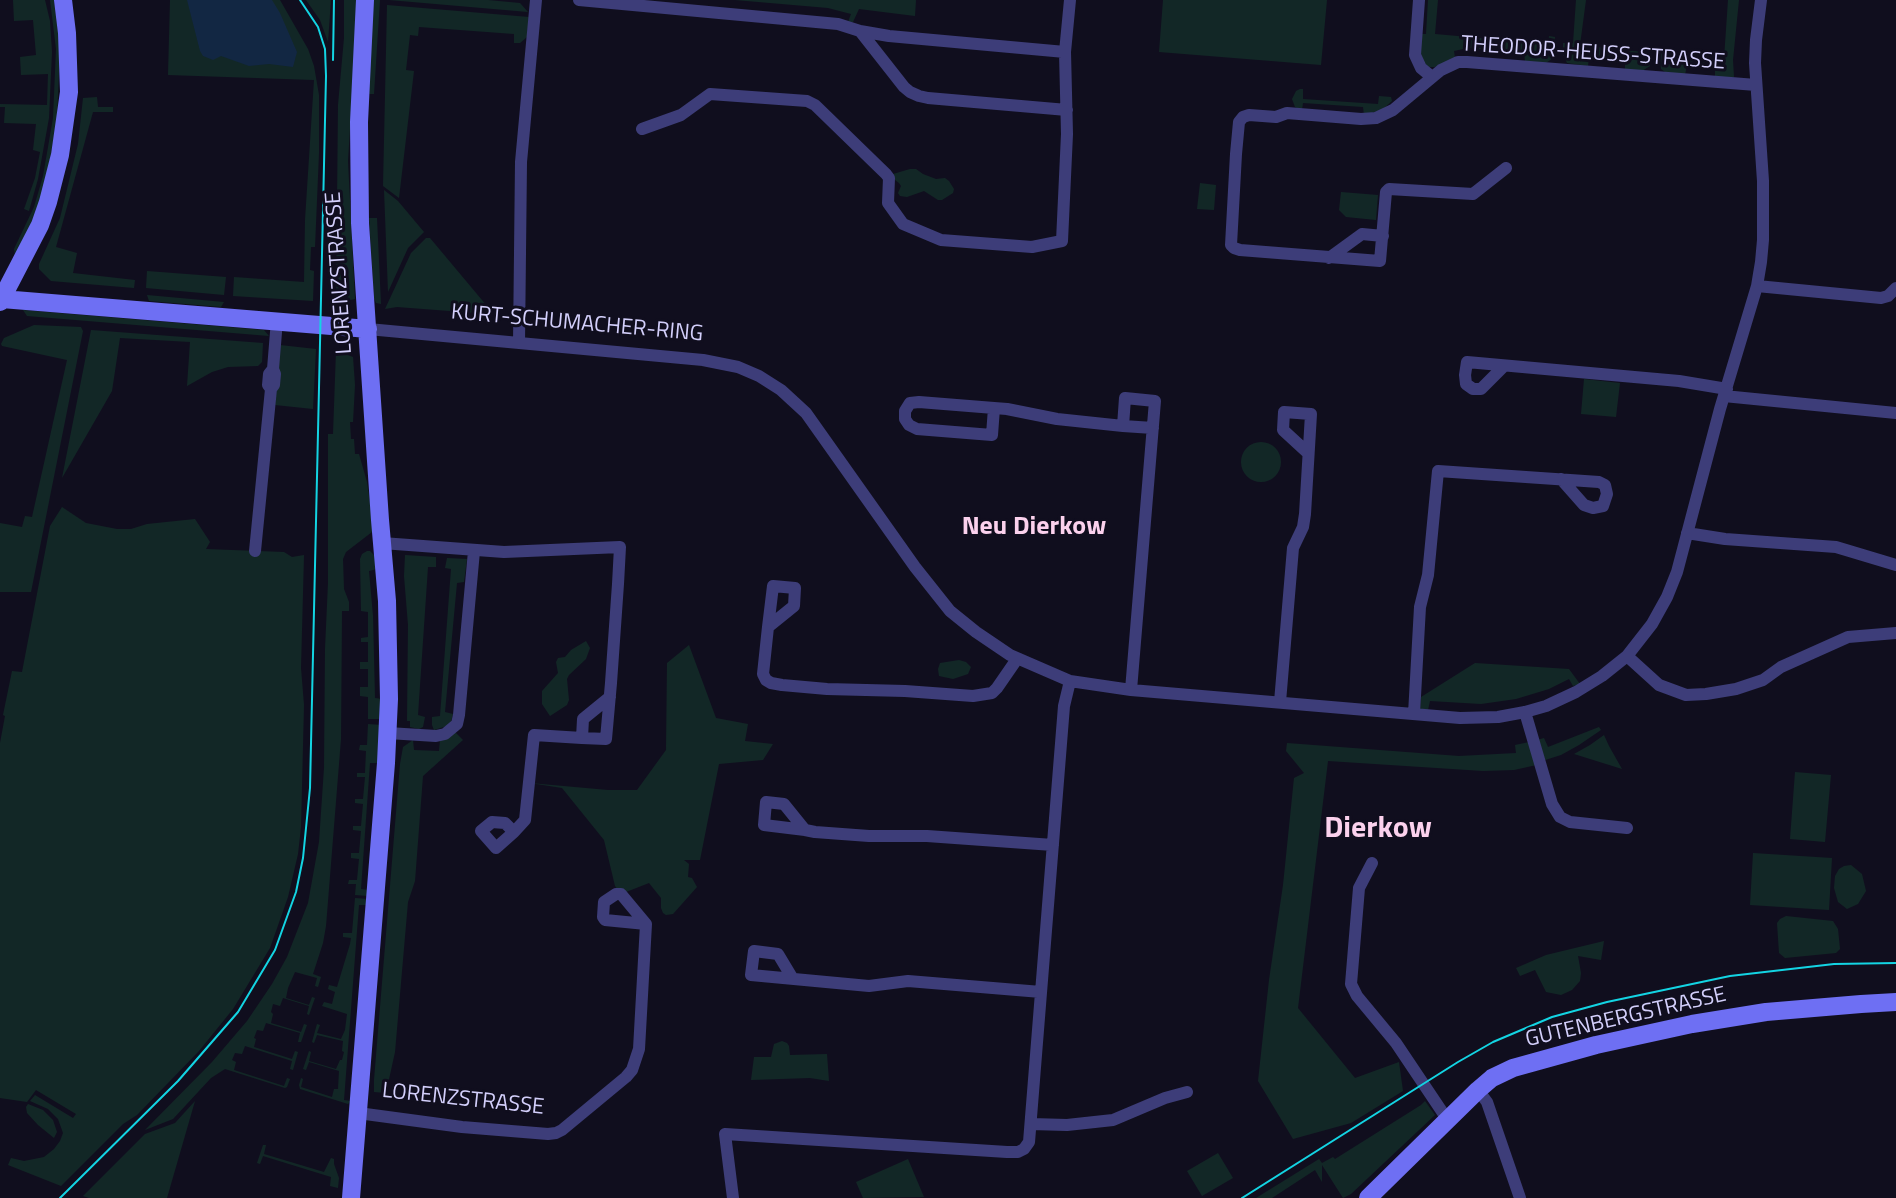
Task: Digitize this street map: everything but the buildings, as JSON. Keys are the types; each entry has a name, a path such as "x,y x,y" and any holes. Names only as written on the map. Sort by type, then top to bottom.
{"street":[{"path":"1,300 40,225 60,155 69,92 63,0"},
{"name":"LORENZSTRASSE","path":"351,1198 388,733 389,650 358,184 365,0"},
{"path":"519,343 521,162 536,0"},
{"path":"579,0 838,24 889,36 1065,52"},
{"path":"642,129 681,115 710,94 812,102 889,178 888,203 903,224 941,240 1032,247 1062,241 1067,110 1065,52 1070,0"},
{"path":"1419,0 1415,55 1421,68 1432,77"},
{"name":"KURT-SCHUMACHER-RING","path":"1,300 277,320 703,360 738,367 765,379 789,396 816,425 944,604 976,632 1017,659 1070,681 1131,690 1482,718 1525,712 1576,692 1627,656 1652,624 1677,572 1757,286 1764,212 1756,85 1756,40 1761,0"},
{"path":"860,31 904,87 919,96 1067,110"},
{"name":"THEODOR-HEUSS-STRASSE","path":"1383,236 1380,261 1234,248 1231,245 1239,122 1243,117 1276,117 1287,113 1376,118 1393,110 1449,66 1467,62 1756,85"},
{"path":"1329,258 1362,234 1383,236 1386,192 1389,189 1473,194 1506,168"},
{"path":"1757,286 1881,298 1895,291"},
{"path":"255,551 271,389 268,385 269,374 273,369 277,320"},
{"path":"1504,366 1679,381 1726,393 1896,413"},
{"path":"1123,426 1125,398 1155,401 1131,690"},
{"path":"994,408 992,435 917,429 905,419 910,403 919,402 994,408 1019,410 1057,419 1153,428"},
{"path":"1280,702 1293,548 1303,527 1308,453"},
{"path":"1414,714 1420,607 1428,575 1438,471 1561,479"},
{"path":"1687,533 1725,539 1836,547 1896,565"},
{"path":"382,543 504,552 620,547 606,739 534,735 525,820 514,832"},
{"path":"388,733 436,736 445,734 457,724 474,551"},
{"path":"768,627 763,674 771,683 782,685 973,696 992,693 1017,659"},
{"path":"1627,656 1667,689 1686,695 1706,694 1763,680 1781,667 1848,637 1896,633"},
{"path":"733,1198 725,1134 1018,1152 1029,1142 1064,706 1070,681"},
{"path":"582,738 583,719 610,697"},
{"path":"1525,712 1552,804 1560,817 1570,822 1627,828"},
{"path":"805,830 1053,845"},
{"path":"1372,863 1359,888 1351,984 1357,996 1396,1043 1447,1119"},
{"name":"LORENZSTRASSE","path":"358,1113 462,1127 548,1134 562,1130 626,1077 635,1064 642,1019 646,924"},
{"path":"793,979 869,986 908,981 1041,992"},
{"name":"GUTENBERGSTRASSE","path":"1368,1198 1478,1090 1492,1078 1513,1068 1596,1045 1692,1024 1766,1012 1896,1002"},
{"path":"1478,1090 1487,1102 1520,1198"},
{"path":"1031,1124 1067,1125 1113,1120 1187,1092"}],"green space":[{"path":"13,0 45,0 50,21 49,118 29,211 24,209 40,152 33,150 36,124 4,123 5,107 0,107 0,104 47,105 48,74 21,75 20,57 36,55 33,20 14,21"},
{"path":"50,0 54,0 60,48 57,119 38,209 15,256 14,249 34,207 43,176 53,118 56,49"},
{"path":"170,0 280,0 308,49 319,95 315,247 311,247 310,270 314,271 313,301 233,296 234,277 304,282 314,80 168,75"},
{"path":"306,0 331,0 328,42 320,20"},
{"path":"344,0 358,0 348,161 355,299 336,303 338,105"},
{"path":"373,0 380,0 374,94 366,94"},
{"path":"389,0 488,0 520,3 528,12"},
{"path":"735,0 916,0 915,16 859,9 853,22 848,22 851,14 828,8"},
{"path":"1163,0 1327,0 1321,65 1159,52"},
{"path":"1428,0 1438,0 1435,34 1548,44 1549,36 1555,37 1553,58 1546,63 1525,61 1524,52 1468,48 1454,51 1455,58 1429,67 1422,63 1418,34 1426,34"},
{"path":"1576,0 1586,0 1580,45 1651,53 1650,66 1642,71 1625,70 1625,60 1589,57 1588,66 1567,63 1563,43 1573,43"},
{"path":"1728,0 1739,0 1734,77 1715,77 1715,68 1687,65 1685,75 1661,69 1660,53 1724,59"},
{"path":"387,5 529,17 527,37 520,43 514,43 514,34 419,27 418,36 410,35 406,70 414,71 399,198 383,186"},
{"path":"1303,89 1303,99 1378,104 1379,96 1391,97 1392,101 1382,110 1364,115 1363,107 1303,103 1302,110 1295,107 1292,99"},
{"path":"97,97 98,107 113,107 113,112 93,112 56,247 77,253 73,273 135,280 134,288 51,281 39,269 60,218 78,144 83,98"},
{"path":"910,169 936,179 945,178 954,189 953,193 942,200 924,191 907,197 900,196 901,186 893,174"},
{"path":"1200,183 1216,185 1214,210 1197,209"},
{"path":"384,190 398,201 424,232 408,248 388,292"},
{"path":"1341,192 1378,195 1376,220 1346,217 1339,210"},
{"path":"369,218 377,218 381,304 376,303 374,298"},
{"path":"426,238 430,238 492,312 385,309 411,253"},
{"path":"147,271 226,277 224,295 146,288"},
{"path":"147,295 224,302 221,307 149,301"},
{"path":"23,310 264,330 269,336 27,316"},
{"path":"34,325 81,327 83,331 31,592 0,592 0,523 22,527 25,516 32,517 67,360 2,346 4,338"},
{"path":"91,330 263,343 262,362 258,366 228,367 212,372 187,386 190,342 120,338 112,391 62,478"},
{"path":"280,345 316,349 313,409 275,405"},
{"path":"336,351 353,357 355,385 351,439 354,439 355,454 359,454 367,482 374,529 346,552 343,559 344,589 349,611 342,611 341,739 326,926 313,974 321,977 318,987 315,986 317,978 295,972 288,988 286,998 309,1005 312,997 315,998 309,1015 309,1006 283,998 280,1006 273,1004 271,1023 301,1032 304,1024 307,1025 301,1042 298,1042 300,1033 266,1023 263,1031 257,1030 254,1038 254,1047 292,1059 295,1051 298,1052 293,1070 290,1069 292,1061 245,1046 242,1054 235,1053 232,1060 236,1062 234,1070 284,1086 287,1078 290,1079 287,1087 225,1069 211,1078 173,1119 145,1130 212,1062 247,1021 287,957 308,903 319,842 324,768 328,434 333,434"},
{"path":"1584,379 1620,383 1616,417 1581,414"},
{"path":"1261,442 1275,448 1281,462 1275,476 1261,482 1247,476 1241,462 1247,448"},
{"path":"62,507 86,523 117,529 195,519 210,542 206,549 284,552 292,557 304,555 301,668 304,705 298,854 288,897 270,948 233,1009 199,1051 61,1186 8,1165 11,1158 24,1161 44,1157 60,1141 63,1133 58,1119 48,1109 30,1101 35,1095 73,1118 76,1114 36,1090 27,1102 0,1098 0,743 12,671 22,672 50,526"},
{"path":"367,551 377,558 377,569 369,571 375,698 383,699 382,719 368,719 368,697 360,696 360,687 368,687 368,669 360,669 360,662 368,662 368,642 361,642 361,638 368,637 368,612 361,611 360,559"},
{"path":"405,555 436,557 436,567 428,567 418,715 425,717 423,727 419,729 410,727 410,721 407,721"},
{"path":"447,558 467,559 464,582 457,583 445,712 453,714 447,726 434,730 432,717 440,716 451,569 445,568"},
{"path":"586,641 590,648 586,659 567,679 567,705 550,716 542,704 542,691 558,673 558,658 565,657"},
{"path":"689,645 716,718 748,724 745,741 773,744 763,760 719,764 700,860 684,860 689,864 688,877 697,887 673,914 666,915 661,908 661,898 649,883 621,894 615,886 604,840 562,788 530,783 637,790 666,750 667,663"},
{"path":"959,660 971,667 968,674 953,679 939,676 940,663"},
{"path":"1475,663 1569,669 1580,684 1573,686 1569,679 1516,699 1481,704 1430,701 1428,710 1420,709 1421,697"},
{"path":"368,724 382,725 379,763 370,763 361,889 369,890 368,896 355,895 356,884 348,884 349,880 357,880 359,859 351,858 351,853 359,853 361,831 353,830 353,826 361,826 363,804 355,803 355,799 363,799 365,777 357,777 357,773 365,773 366,751 359,750 360,745 367,745"},
{"path":"1599,727 1601,730 1579,745 1542,761 1537,740 1544,738 1548,747"},
{"path":"455,732 463,740 423,776 415,881 408,902 395,1052 386,1093 374,1092 403,747 413,740 414,750 439,751 440,740"},
{"path":"1604,735 1609,746 1622,769 1574,754"},
{"path":"1534,741 1541,764 1514,770 1483,771 1328,761 1298,1008 1355,1078 1399,1062 1403,1091 1351,1123 1293,1139 1258,1081 1294,778 1304,773 1286,751 1287,743 1459,756 1516,753 1515,745"},
{"path":"1795,772 1831,775 1825,842 1790,839"},
{"path":"1753,853 1832,858 1829,910 1750,905"},
{"path":"1851,865 1862,874 1866,891 1858,904 1847,909 1838,902 1835,876 1839,869"},
{"path":"355,898 368,899 368,905 359,905 344,1100 351,1101 348,1104 300,1089 299,1085 301,1078 301,1087 332,1097 334,1089 338,1089 339,1071 309,1062 306,1070 303,1069 309,1051 309,1061 336,1069 342,1060 343,1041 317,1035 312,1042 317,1024 320,1025 317,1033 341,1039 345,1030 347,1014 322,1006 324,1002 332,1004 335,992 328,989 329,985 337,987 350,944 351,938 343,937 343,933 352,933"},
{"path":"1786,916 1833,921 1838,929 1840,949 1836,953 1785,958 1779,953 1777,923"},
{"path":"1604,941 1601,960 1578,956 1580,981 1572,990 1561,995 1546,992 1535,970 1520,976 1516,968 1546,955"},
{"path":"782,1041 789,1046 790,1055 827,1054 829,1081 810,1078 751,1080 754,1057 771,1057 774,1044"},
{"path":"195,1101 167,1198 83,1196 145,1134 175,1123"},
{"path":"1425,1101 1435,1115 1351,1194 1343,1198 1322,1165 1322,1182 1315,1170 1272,1198 1256,1198 1319,1159 1322,1163 1333,1157 1335,1159"},
{"path":"28,1104 43,1110 53,1120 57,1132 54,1138 27,1113"},
{"path":"263,1145 266,1145 264,1154 324,1172 331,1158 334,1159 338,1188 330,1186 331,1177 263,1156 260,1164 257,1163"},
{"path":"1218,1153 1233,1178 1202,1196 1187,1171"},
{"path":"908,1159 924,1197 863,1198 856,1182"}],"water":[{"path":"187,0 272,0 297,52 293,67 269,64 249,66 221,56 213,60 203,56"}],"tram line":[{"path":"60,1198 178,1081 238,1012 275,950 296,892 303,858 310,788 326,76 325,49 318,27 300,0"},
{"path":"333,60 334,0"},
{"path":"1242,1198 1458,1062 1493,1042 1552,1017 1730,976 1834,964 1896,963"}],"district":[{"name":"Neu Dierkow","path":"1034,528"},
{"name":"Dierkow","path":"1378,830"}]}
